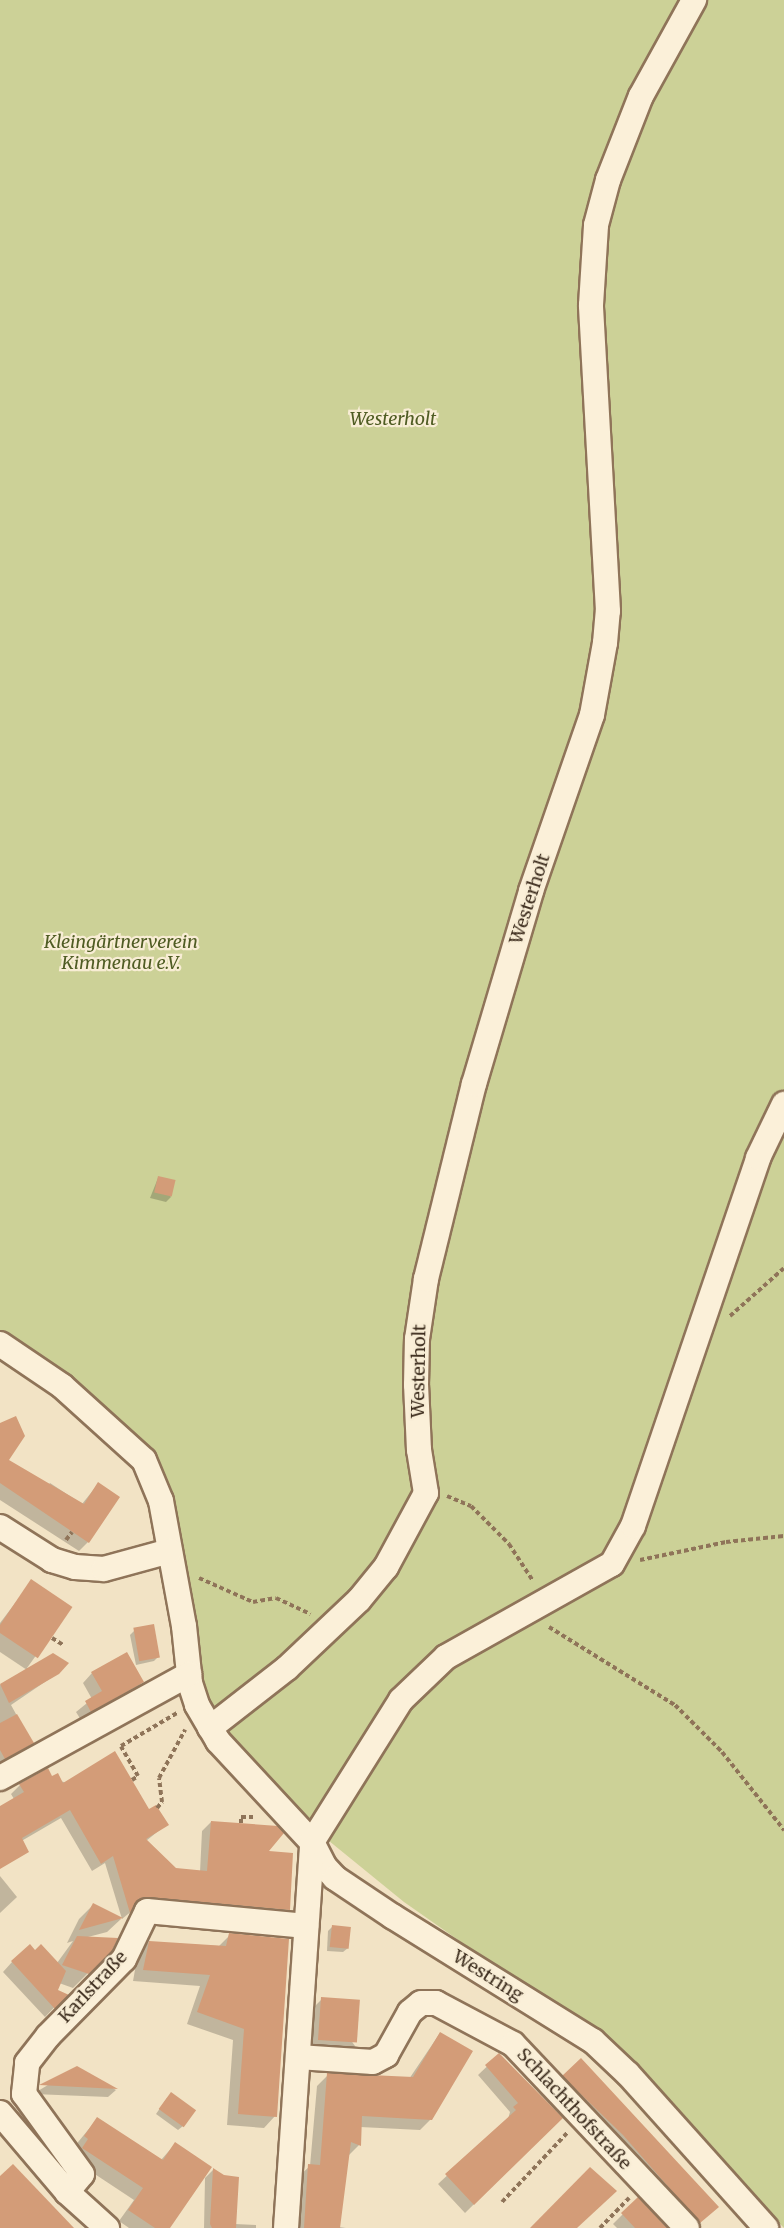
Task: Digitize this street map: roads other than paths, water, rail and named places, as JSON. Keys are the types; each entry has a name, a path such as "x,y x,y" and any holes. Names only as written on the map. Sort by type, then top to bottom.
{"street":[{"name":"Westerholt","path":"202,1726 334,1625 386,1567 426,1493 419,1450 416,1386 417,1339 426,1279 474,1084 527,902 592,715 605,643 608,611 591,305 596,225 608,180 641,96 694,0"},
{"path":"286,2228 312,1842 401,1700 446,1657 612,1564 633,1526 758,1158 784,1104"},
{"name":"Westring","path":"0,1344 62,1386 144,1460 161,1501 193,1696 202,1726 312,1842 324,1866 335,1878 593,2041 611,2056 766,2228"},
{"path":"0,1527 52,1560 75,1568 104,1569 172,1562"},
{"path":"0,1778 189,1674"},
{"name":"Karlstraße","path":"68,2192 82,2174 24,2094 27,2063 52,2031 124,1959 147,1911 306,1926"},
{"name":"Schlachthofstraße","path":"298,2057 373,2062 386,2055 410,2012 421,2003 436,2002 513,2044 687,2228"},
{"path":"0,2114 68,2192 107,2228"}],"park label":[{"name":"Kleingärtnerverein Kimmenau e.V.","path":"121,953"}]}
